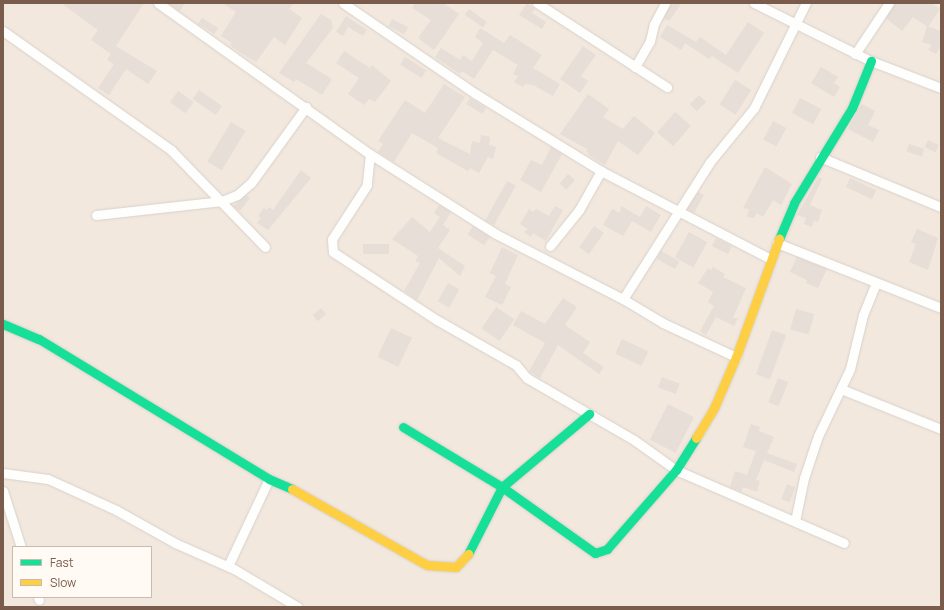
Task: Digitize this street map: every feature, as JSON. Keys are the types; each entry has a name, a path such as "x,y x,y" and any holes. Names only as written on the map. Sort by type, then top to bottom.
{"street":[{"path":"158,3 370,154 496,234 623,300 663,323 736,357"},
{"path":"343,3 476,94 601,171 679,214 770,260"},
{"path":"537,3 667,87"},
{"path":"635,67 650,41 654,24 665,3"},
{"path":"754,3 855,54 941,88"},
{"path":"623,300 679,214 710,162 754,108 794,24 806,3"},
{"path":"855,54 889,3"},
{"path":"3,31 171,150 265,247"},
{"path":"403,427 502,487 595,553 607,548 676,470 714,408 736,357 770,260 794,203 820,157 852,108 871,61"},
{"path":"96,215 222,202 237,195 252,183 306,107"},
{"path":"370,154 367,185 332,239 333,252 437,320 516,365 527,378 634,440 676,470 795,520 844,543"},
{"path":"820,157 941,207"},
{"path":"550,246 579,210 601,171"},
{"path":"777,243 941,308"},
{"path":"795,520 809,464 850,369 863,315 876,283"},
{"path":"3,324 39,339 85,365 134,399 269,480 304,495 407,556 427,565 445,568 456,567 464,560 502,487 590,414"},
{"path":"841,389 941,429"},
{"path":"3,472 48,479 116,510 175,543 228,566 298,607"},
{"path":"228,566 269,480"},
{"path":"3,491 21,546"}],"shaded area":[{"path":"3,3 941,3 941,607 3,607"}],"building":[{"path":"61,3 144,3 116,46 157,71 148,84 126,69 109,95 98,88 114,64 107,60 111,54 91,40 98,30"},
{"path":"168,3 185,3 180,11"},
{"path":"222,3 294,3 289,9 302,18 285,45 274,37 256,62 239,52 230,45 232,43 221,36 236,12"},
{"path":"415,3 443,3 459,14 434,50 418,38 431,20 412,8"},
{"path":"527,3 535,9 532,13 546,22 542,29 519,15"},
{"path":"671,3 682,3 669,21 664,18"},
{"path":"895,3 931,3 940,9 928,27 913,17 902,31 886,18"},
{"path":"469,9 487,22 483,28 465,15"},
{"path":"321,14 331,20 333,28 306,63 332,79 322,95 296,79 294,82 279,73"},
{"path":"346,16 367,30 363,36 348,27 343,36 336,32"},
{"path":"202,18 218,28 214,34 198,24"},
{"path":"392,19 408,27 404,34 388,26"},
{"path":"748,22 764,33 738,73 712,56 709,59 685,43 681,50 660,37 667,25 696,42 700,37 726,55"},
{"path":"927,26 941,31 941,46 936,54 928,50 932,45 922,42"},
{"path":"480,28 504,43 510,35 542,55 533,68 560,84 553,96 533,85 525,84 523,87 514,82 518,76 513,74 518,65 493,50 474,79 462,71 460,74 435,57 441,48 460,60 463,55 472,61 483,43 475,37"},
{"path":"583,46 596,55 581,76 588,81 580,93 560,79"},
{"path":"344,51 370,68 372,65 391,81 375,102 369,99 364,105 348,94 359,78 336,63"},
{"path":"405,57 426,70 421,78 400,65"},
{"path":"821,67 838,77 834,83 840,87 834,97 811,83"},
{"path":"735,80 751,90 736,115 720,105"},
{"path":"444,84 465,97 438,138 470,154 472,141 480,143 481,135 490,137 489,145 496,147 493,159 488,157 479,173 470,168 468,171 436,153 438,148 412,133 394,162 378,152 383,144 378,141 405,100 425,113"},
{"path":"199,90 222,106 216,115 193,99"},
{"path":"178,91 194,102 186,113 170,102"},
{"path":"588,94 609,109 603,117 623,129 634,116 655,133 638,155 618,141 605,165 590,156 586,151 587,149 560,134"},
{"path":"699,95 706,102 697,111 690,104"},
{"path":"470,98 486,108 482,114 466,104"},
{"path":"800,98 821,109 813,124 792,113"},
{"path":"862,104 875,111 868,125 879,130 873,142 848,129"},
{"path":"675,112 691,126 673,146 657,132"},
{"path":"773,121 786,128 776,147 763,140"},
{"path":"231,122 246,131 222,170 207,161"},
{"path":"928,140 939,145 936,152 925,147"},
{"path":"909,144 924,149 922,157 907,152"},
{"path":"551,147 562,154 541,192 520,180 531,160 542,165"},
{"path":"765,167 792,184 781,205 773,200 763,217 757,213 754,218 747,217 749,209 743,208"},
{"path":"301,170 311,178 268,230 257,223 261,218 258,216 264,208 267,210 269,207 273,210"},
{"path":"568,174 575,180 566,190 559,184"},
{"path":"819,177 822,179 810,205 822,210 818,222 814,221 812,227 804,224 806,218 797,215"},
{"path":"850,178 876,190 872,199 846,187"},
{"path":"507,181 516,186 494,225 485,220"},
{"path":"698,192 704,195 694,213 687,209"},
{"path":"246,195 250,198 240,211 233,206"},
{"path":"439,205 451,212 443,225 450,230 438,248 465,266 460,276 439,258 417,300 404,291 420,263 415,261 418,256 392,239 412,217 430,232 440,217 434,213"},
{"path":"555,206 563,210 546,241 533,233 531,237 524,232 528,229 520,224 529,209 533,212 536,209 549,216"},
{"path":"621,206 640,217 646,206 661,215 651,232 632,221 623,236 603,225 612,209 620,213"},
{"path":"473,226 490,237 484,245 468,234"},
{"path":"594,226 604,233 589,254 579,247"},
{"path":"917,229 938,238 928,270 909,262 916,244 911,242"},
{"path":"689,232 707,242 693,268 675,257"},
{"path":"716,238 732,246 728,254 712,246"},
{"path":"363,244 389,244 389,254 363,254"},
{"path":"502,247 518,255 505,284 511,287 502,305 485,297 496,276 490,273"},
{"path":"661,251 679,261 675,269 657,259"},
{"path":"797,257 827,269 818,288 806,283 807,280 790,272"},
{"path":"713,267 725,274 723,277 746,288 733,318 738,318 734,326 716,317 706,335 700,331 714,306 708,302 713,292 698,283 708,268 711,270"},
{"path":"448,283 459,289 449,308 438,301"},
{"path":"563,298 577,307 565,325 590,342 583,353 604,367 599,374 558,345 540,378 529,371 545,343 513,325 521,311 545,324"},
{"path":"496,307 514,319 500,341 481,329"},
{"path":"321,308 326,314 318,321 313,315"},
{"path":"796,309 814,314 808,334 790,329"},
{"path":"391,328 412,338 398,367 377,357"},
{"path":"772,330 786,335 770,379 756,374"},
{"path":"622,339 648,351 642,366 615,354"},
{"path":"662,377 680,384 676,394 658,387"},
{"path":"778,378 788,382 778,406 768,402"},
{"path":"668,404 694,417 676,453 650,440"},
{"path":"751,424 760,427 759,431 774,437 767,453 797,464 794,472 764,460 756,480 760,481 757,492 743,487 741,492 730,487 735,471 747,475 756,451 743,447"},
{"path":"787,484 795,487 790,502 781,499"}],"traffic: fast":[{"path":"779,239 794,203 852,108 871,61"},
{"path":"3,324 39,339 269,479 292,489"},
{"path":"468,554 502,487 589,414"},
{"path":"403,427 502,487 595,553 607,549 676,470 696,438"}],"traffic: slow":[{"path":"696,438 714,408 736,357 779,239"},
{"path":"292,489 427,565 456,567 468,554"}]}
